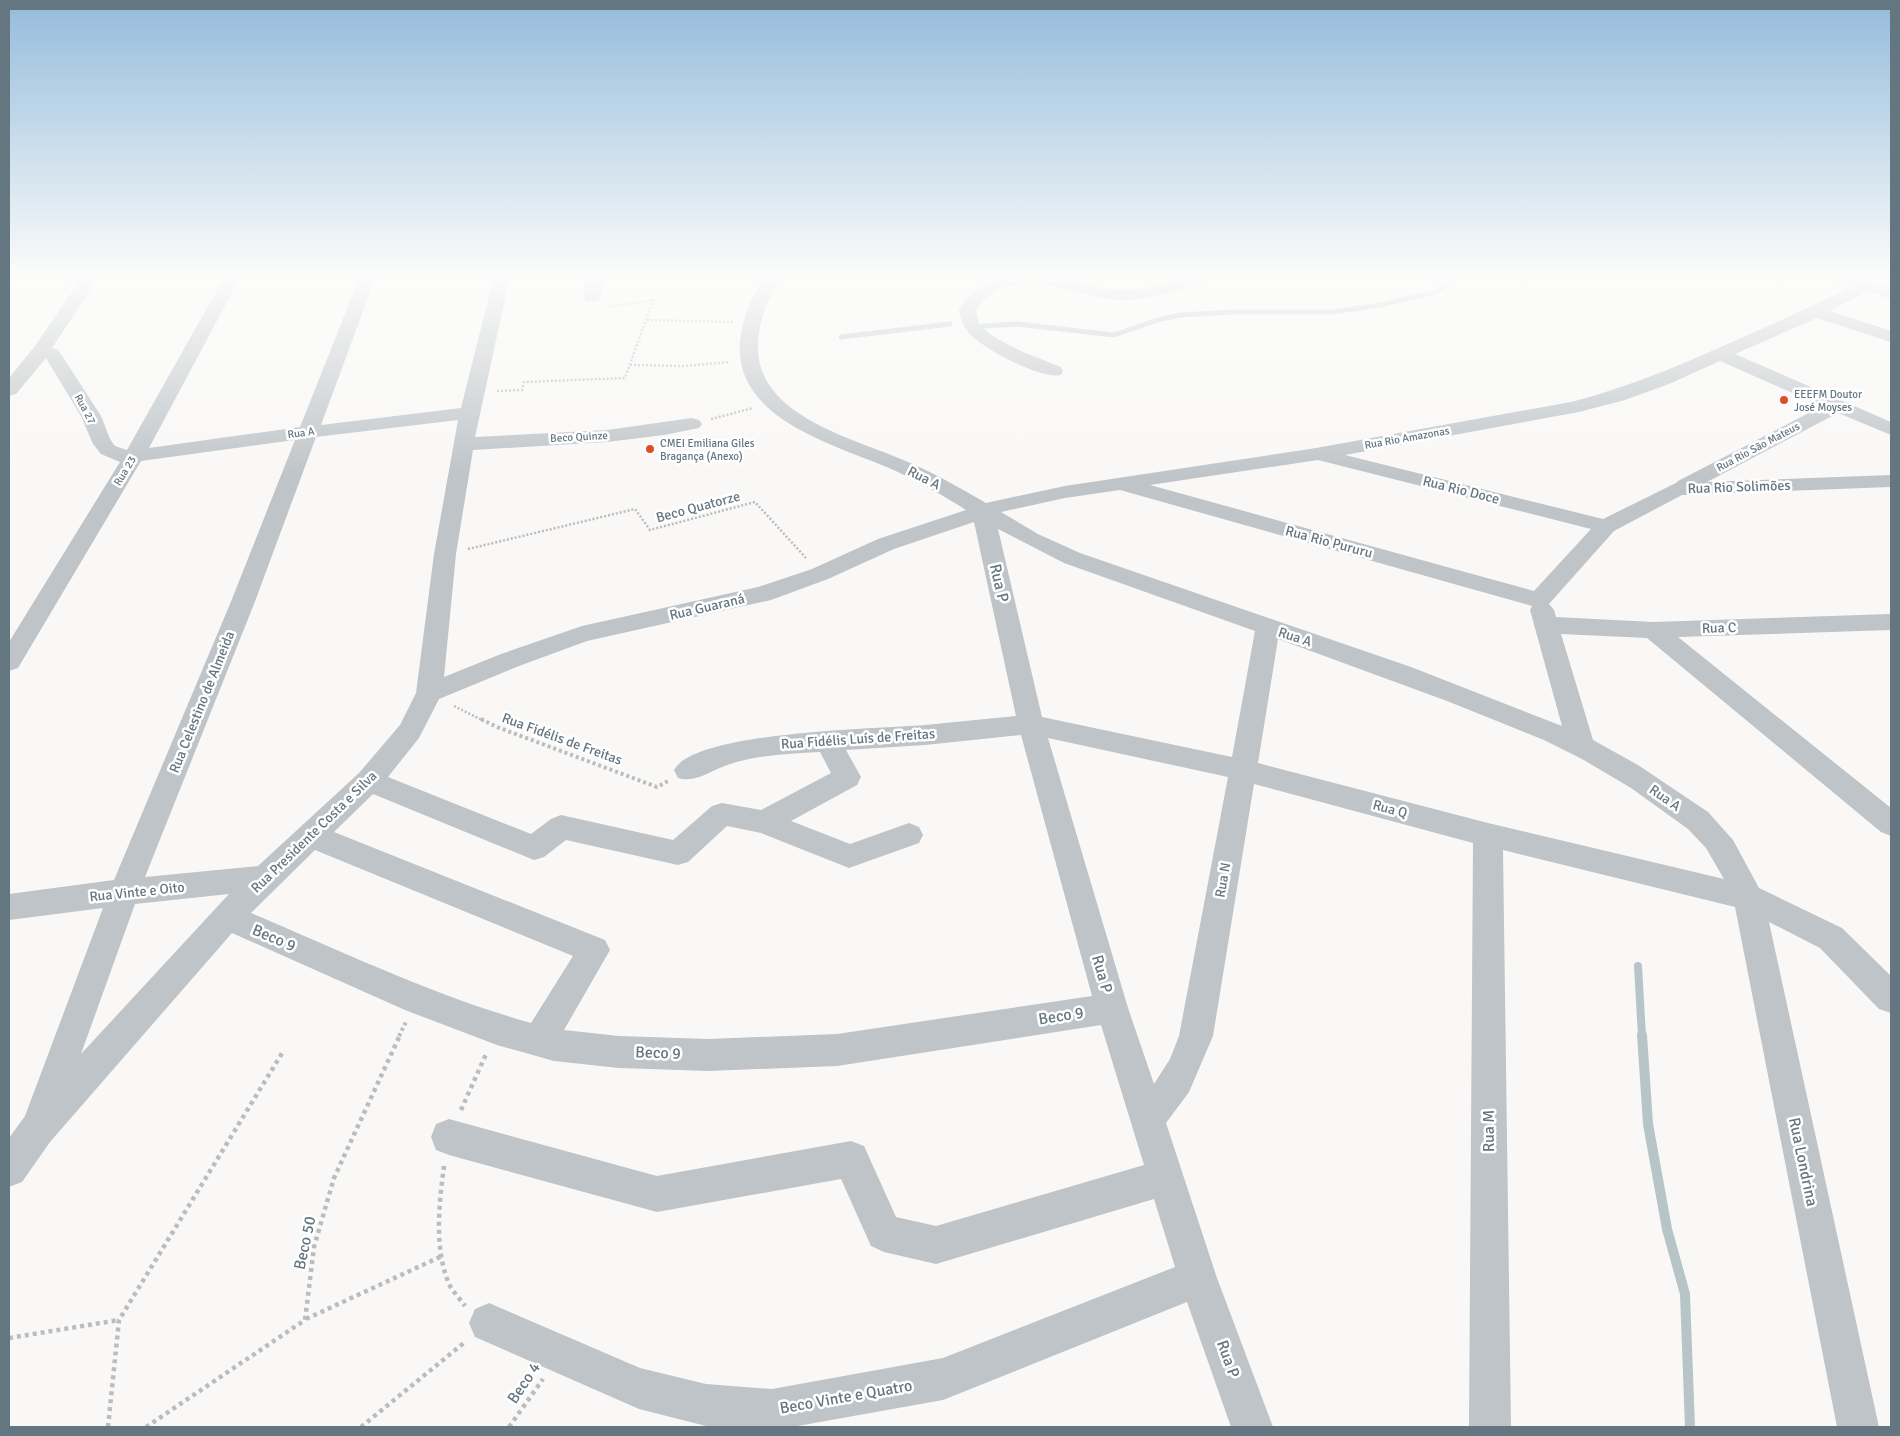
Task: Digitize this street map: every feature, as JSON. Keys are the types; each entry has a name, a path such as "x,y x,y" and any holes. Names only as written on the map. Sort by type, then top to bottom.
{"street":[{"path":"9,390 47,343"},
{"name":"Rua 23","path":"9,662 134,456 196,343"},
{"name":"Rua Celestino de Almeida","path":"37,1129 124,892 242,604 342,343"},
{"name":"Rua Presidente Costa e Silva","path":"9,1169 37,1129 226,917 368,782 410,731 429,693 445,554 469,413 486,343"},
{"name":"Rua A","path":"750,343 749,360 757,383 773,403 804,424 913,471 983,512 1068,556 1454,692 1581,746 1656,791 1701,824 1731,859 1748,897"},
{"path":"993,343 1054,372"},
{"name":"Rua Rio Amazonas","path":"983,512 1028,499 1316,454 1572,408 1618,396 1744,343"},
{"name":"Rua 27","path":"42,350 52,354 58,361 91,416 100,440 108,450 122,456 134,456"},
{"path":"1719,354 1891,429"},
{"name":"Rua Rio São Mateus","path":"1678,489 1837,406"},
{"name":"Rua A","path":"134,456 308,432 469,413"},
{"name":"Beco Quinze","path":"464,444 614,435 656,431 692,424"},
{"name":"Rua Rio Doce","path":"1316,454 1606,526"},
{"name":"Rua Rio Solimões","path":"1539,600 1606,526 1678,489 1891,481"},
{"name":"Rua Rio Pururu","path":"1118,484 1539,600"},
{"name":"Rua Guaraná","path":"429,693 510,660 582,634 763,594 820,574 886,544 983,512"},
{"name":"Rua P","path":"983,512 1031,724 1112,1008 1198,1278 1252,1427"},
{"path":"1539,600 1581,746"},
{"name":"Rua C","path":"1546,625 1653,630 1891,622"},
{"name":"Rua N","path":"1147,1119 1170,1094 1186,1066 1196,1036 1268,628"},
{"path":"1653,630 1891,824"},
{"name":"Rua Fidélis Luís de Freitas","path":"688,770 740,751 786,744 925,735 1031,724"},
{"name":"Rua Q","path":"1031,724 1242,770 1488,835 1748,897"},
{"path":"764,822 847,777 828,741"},
{"path":"368,782 534,848 562,827 678,853 722,814 764,822 849,856 908,835"},
{"name":"Rua M","path":"1488,835 1490,1427"},
{"path":"312,836 594,950 539,1041"},
{"name":"Rua Vinte e Oito","path":"9,907 124,892 265,878"},
{"path":"1748,897 1831,938 1891,998"},
{"name":"Rua Londrina","path":"1748,897 1858,1427"},
{"name":"Beco 9","path":"226,917 417,999 497,1030 554,1045 619,1052 688,1054 838,1050 1112,1008"},
{"path":"449,1136 657,1194 851,1159 884,1233 936,1245 1166,1177"},
{"name":"Beco Vinte e Quatro","path":"490,1323 639,1388 706,1405 772,1410 942,1379 1198,1278"}],"path":[{"path":"474,392 522,390 524,382 625,378 638,343"},
{"path":"630,365 684,366 749,360"},
{"path":"692,424 773,403"},
{"name":"Beco Quatorze","path":"445,554 635,509 650,530 755,502 820,574"},
{"name":"Rua Fidélis de Freitas","path":"429,693 496,728 657,786 688,770"},
{"name":"Beco 50","path":"305,1320 314,1248 334,1178 417,999"},
{"path":"361,1427 490,1323 466,1307 450,1285 442,1256 439,1199 449,1136 497,1030"},
{"path":"108,1427 120,1320 284,1050"},
{"path":"146,1427 305,1320 442,1256"},
{"path":"9,1338 120,1320"},
{"name":"Beco 4","path":"509,1427 560,1354"}],"waterway":[{"path":"1638,966 1642,1036"},
{"path":"1642,1035 1648,1124 1667,1229 1685,1294 1690,1427"}],"place":[{"name":"EEEFM Doutor José Moyses","path":"1784,400"},
{"name":"CMEI Emiliana Giles Bragança (Anexo)","path":"650,449"}]}
